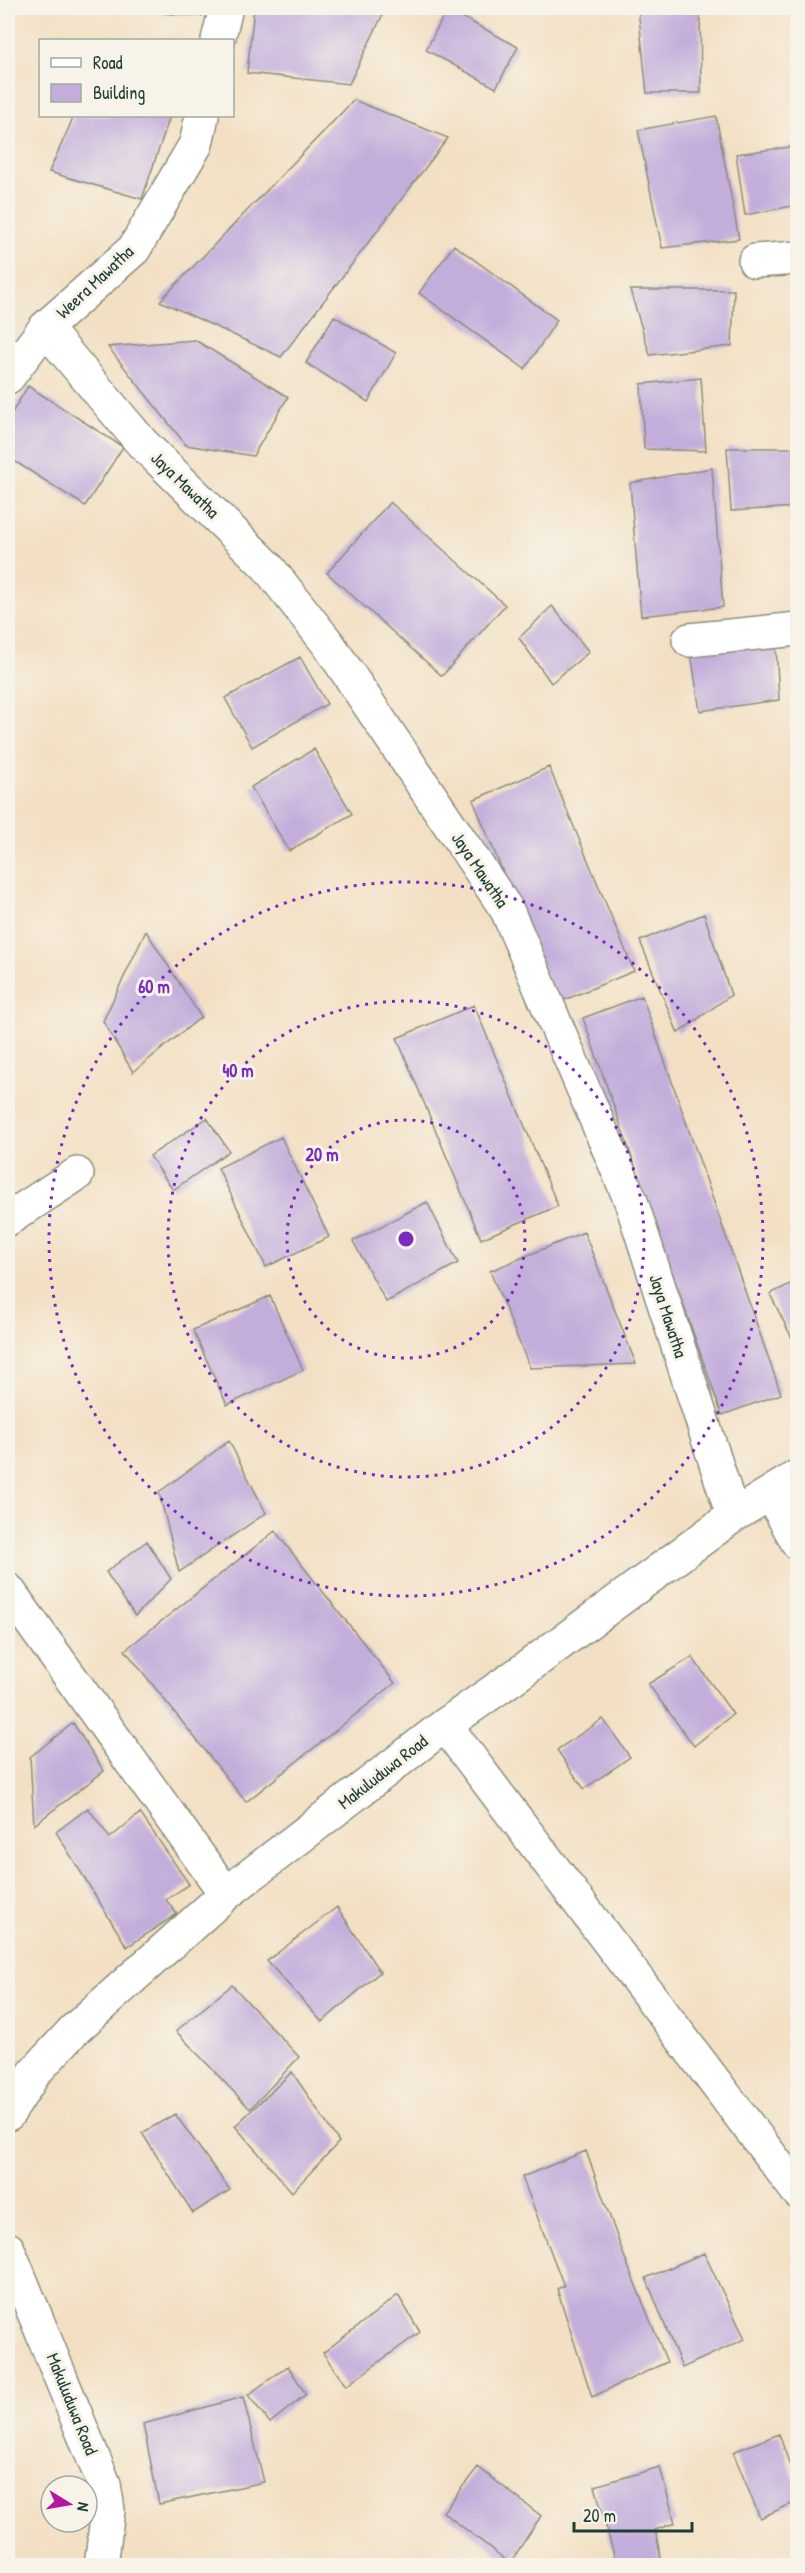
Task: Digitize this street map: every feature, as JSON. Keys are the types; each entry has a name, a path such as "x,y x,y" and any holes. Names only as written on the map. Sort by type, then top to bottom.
{"street":[{"path":"219,39 226,8"},
{"name":"Weera Mawatha","path":"8,377 45,328 134,249 196,144 202,117"},
{"path":"755,261 798,258"},
{"name":"Jaya Mawatha","path":"45,328 142,443 267,566 329,645 507,910 632,1202 733,1516"},
{"path":"689,640 798,629"},
{"path":"8,1219 77,1174"},
{"name":"Makuluduwa Road","path":"8,2114 35,2072 74,2030 226,1894 444,1725 521,1672 733,1516 798,1476"},
{"path":"771,1494 798,1543"},
{"path":"8,1590 226,1894"},
{"path":"444,1725 798,2192"},
{"name":"Makuluduwa Road","path":"8,2249 104,2484 108,2510 101,2565"}],"building":[{"path":"164,8 203,8 202,16 163,13"},
{"path":"254,8 386,8 349,84 247,73"},
{"path":"638,8 700,8 701,93 647,93"},
{"path":"447,9 518,47 496,88 426,50"},
{"path":"354,100 448,138 281,357 160,301"},
{"path":"716,116 739,239 662,248 638,130"},
{"path":"74,117 170,117 142,199 49,172"},
{"path":"798,146 798,205 745,215 736,154"},
{"path":"454,245 557,320 525,369 419,293"},
{"path":"630,290 734,290 732,346 650,355"},
{"path":"334,316 396,353 368,402 306,363"},
{"path":"195,340 288,397 253,456 186,445 108,347"},
{"path":"701,378 706,451 644,449 641,384"},
{"path":"28,386 123,447 85,506 8,457 8,419"},
{"path":"727,448 798,448 798,507 731,511"},
{"path":"712,468 723,607 641,616 630,483"},
{"path":"390,502 505,605 442,676 327,573"},
{"path":"552,606 589,652 551,683 519,638"},
{"path":"689,640 776,646 779,700 700,711"},
{"path":"300,657 327,704 252,747 225,698"},
{"path":"314,749 352,814 289,851 251,787"},
{"path":"549,767 634,971 557,1003 473,800"},
{"path":"704,914 731,995 678,1033 640,941"},
{"path":"146,931 201,1017 133,1072 103,1021"},
{"path":"642,996 781,1394 722,1415 583,1018"},
{"path":"474,1005 558,1206 481,1239 397,1038"},
{"path":"207,1118 229,1151 173,1190 150,1156"},
{"path":"281,1137 329,1237 266,1267 218,1168"},
{"path":"427,1202 458,1263 386,1302 353,1241"},
{"path":"584,1232 636,1364 530,1368 490,1271"},
{"path":"798,1280 798,1350 770,1294"},
{"path":"270,1296 303,1370 227,1405 193,1330"},
{"path":"229,1441 266,1513 179,1572 159,1492"},
{"path":"275,1531 395,1683 246,1802 125,1650"},
{"path":"147,1541 171,1579 135,1616 106,1572"},
{"path":"692,1657 733,1714 694,1746 648,1684"},
{"path":"603,1719 630,1757 584,1789 557,1750"},
{"path":"73,1723 104,1771 34,1825 30,1757"},
{"path":"88,1808 110,1838 140,1813 189,1884 166,1900 177,1914 127,1947 56,1832"},
{"path":"337,1907 380,1972 322,2022 267,1961"},
{"path":"232,1985 299,2057 250,2109 176,2031"},
{"path":"292,2072 339,2142 292,2192 235,2126"},
{"path":"175,2114 230,2190 193,2213 142,2133"},
{"path":"586,2151 626,2261 667,2362 592,2397 557,2289 564,2286 522,2177"},
{"path":"704,2253 745,2339 682,2368 646,2278"},
{"path":"398,2295 420,2332 346,2386 323,2353"},
{"path":"288,2366 306,2394 270,2423 248,2395"},
{"path":"243,2397 264,2482 159,2504 143,2424"},
{"path":"779,2434 798,2489 798,2501 760,2518 733,2452"},
{"path":"478,2467 541,2516 510,2563 443,2512"},
{"path":"660,2467 675,2523 655,2530 662,2563 657,2566 617,2566 595,2486"}]}
